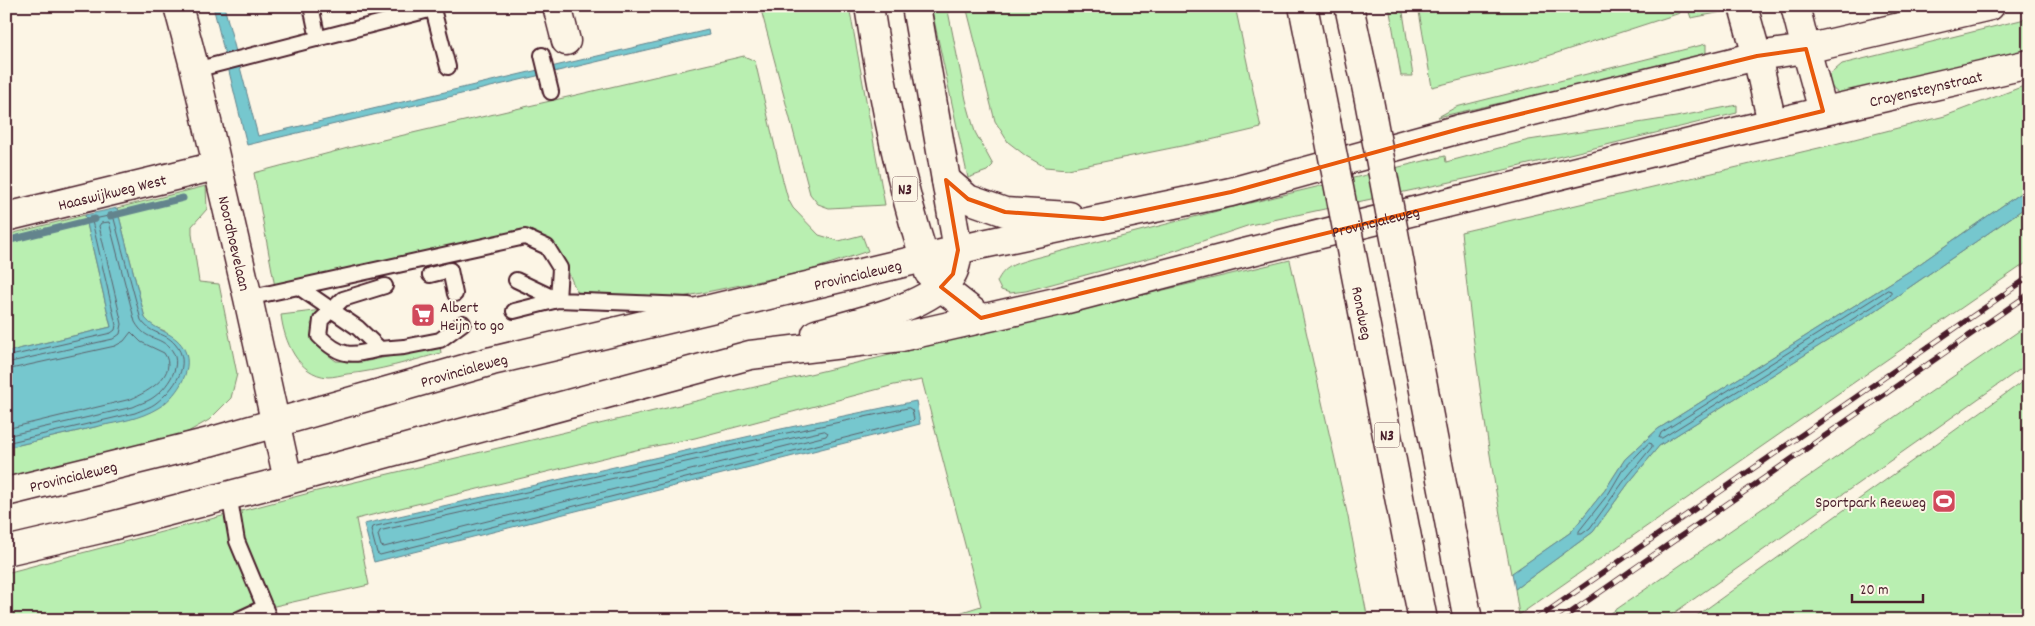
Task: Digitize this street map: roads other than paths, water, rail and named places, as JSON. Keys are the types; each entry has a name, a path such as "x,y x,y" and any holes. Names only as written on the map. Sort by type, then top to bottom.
{"main road":[{"name":"Noordhoevelaan","path":"178,6 195,70 248,298 288,480"},
{"path":"557,6 566,41"},
{"name":"N3","path":"869,6 888,119 910,214 924,257"},
{"path":"916,6 958,250"},
{"name":"N3","path":"1291,6 1321,96"},
{"name":"Rondweg","path":"1303,6 1423,620"},
{"path":"1349,6 1366,85 1468,620"},
{"path":"1360,6 1366,85"},
{"path":"1744,6 1772,124"},
{"path":"1795,6 1823,111"},
{"path":"1806,49 1990,6"},
{"name":"Provincialeweg","path":"6,492 200,444 492,362 717,306 924,257 1231,192 1463,128 1757,56 1806,49"},
{"name":"Crayensteynstraat","path":"1823,111 2029,64"},
{"name":"Provincialeweg","path":"750,355 901,337 1060,301 1244,253 1823,111"},
{"name":"Haaswijkweg West","path":"6,216 216,166"},
{"name":"Provincialeweg","path":"946,180 968,199 1005,212 1103,219"},
{"name":"Provincialeweg","path":"6,551 100,529 288,480 750,355 894,310 918,301 942,287 953,274 958,250"},
{"name":"Provincialeweg","path":"924,257 930,275 980,318"}],"lane":[{"path":"310,6 318,39"},
{"path":"195,70 434,9 448,67"},
{"path":"542,56 551,92"},
{"path":"248,298 525,237 547,247 560,268 558,300"},
{"path":"430,275 450,270 455,294"},
{"path":"516,280 558,300"},
{"path":"385,286 343,300 321,320 319,336 335,351 359,354 440,340 463,322"},
{"path":"300,288 358,328 380,350"},
{"path":"514,311 558,300 717,306"},
{"path":"229,494 237,540 267,614 237,620"}],"water":[{"path":"213,6 224,6 258,136 708,30 709,35 247,145"},
{"path":"2029,187 2029,205 1875,311 1659,446 1593,532 1515,589 1512,573 1571,532 1605,490 1625,459 1658,429 1911,270"},
{"path":"117,208 145,318 172,336 181,345 187,359 185,375 171,398 158,408 144,415 6,448 6,352 111,327 85,215"},
{"path":"916,401 920,424 374,562 364,524 781,429"}],"waterway":[{"path":"110,216 183,198"},
{"path":"6,241 95,219"}],"railway":[{"path":"1535,620 2029,277"},
{"path":"1560,620 2029,294"}],"place":[{"name":"Albert Heijn to go","path":"423,315"},
{"name":"Sportpark Reeweg","path":"1944,501"}]}
